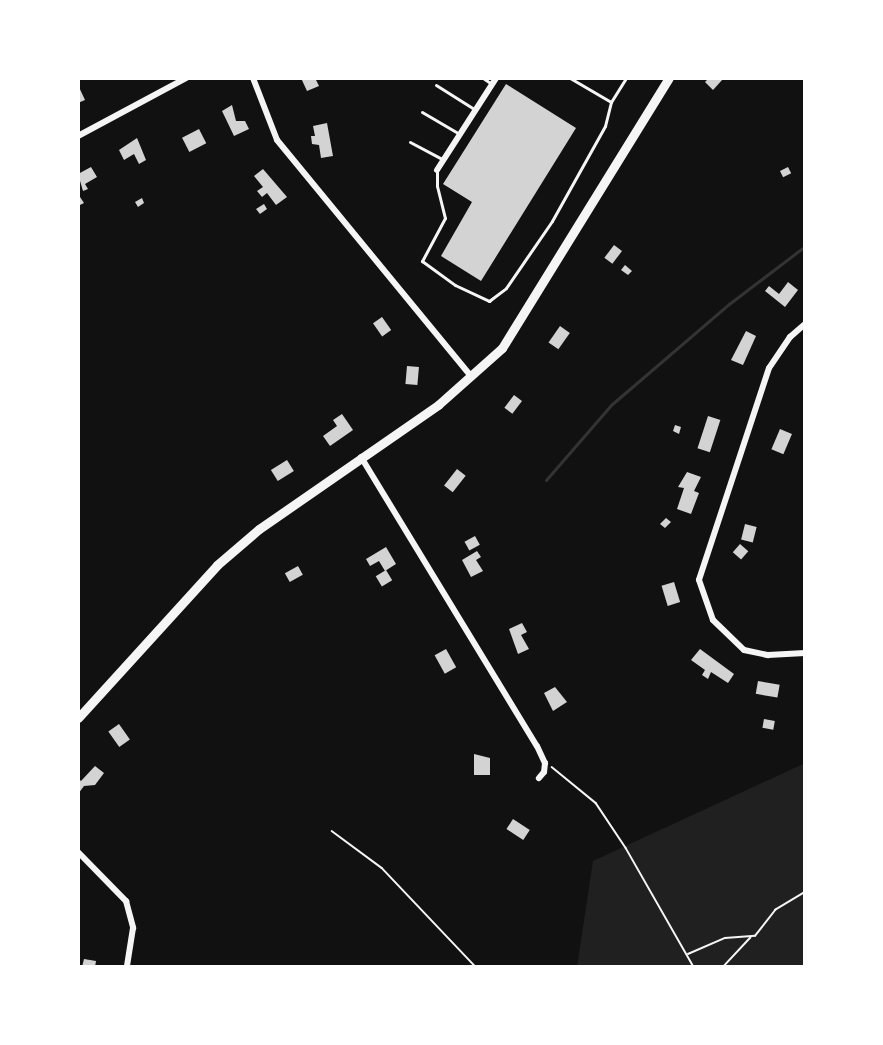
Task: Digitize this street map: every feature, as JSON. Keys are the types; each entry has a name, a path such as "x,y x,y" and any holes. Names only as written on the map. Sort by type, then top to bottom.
{"main road":[{"path":"78,718 217,565 259,529 472,377 502,348 518,327 669,78"}],"street":[{"path":"78,136 186,78"},
{"path":"253,78 277,140 472,377"},
{"path":"437,170 494,81"},
{"path":"805,324 790,337 769,368 699,580 713,620 744,650 777,656 805,653"},
{"path":"361,458 544,761 544,772 539,778"},
{"path":"78,852 126,901 134,928 127,967"}],"lane":[{"path":"483,78 494,81"},
{"path":"570,78 611,102"},
{"path":"437,170 436,186 445,218 422,261 455,285 489,300 506,288 552,221 606,126 611,102 626,78"},
{"path":"436,85 476,110"},
{"path":"422,112 460,134"},
{"path":"410,142 443,160"}],"path":[{"path":"544,761 596,803 687,954 692,967"},
{"path":"333,831 382,868 476,967"},
{"path":"723,967 750,938 760,933 775,910 805,892"},
{"path":"687,954 725,938 750,938"}],"shaded area":[{"path":"805,763 805,967 577,967 593,861"}],"building":[{"path":"301,78 315,78 319,86 307,91"},
{"path":"709,78 723,79 713,90 705,82"},
{"path":"506,84 576,128 481,281 441,256 472,202 443,184"},
{"path":"78,85 85,100 78,103"},
{"path":"232,105 236,121 245,121 249,129 234,136 222,111"},
{"path":"327,123 333,156 321,158 319,145 312,144 311,136 315,136 313,126"},
{"path":"199,129 206,143 189,152 182,138"},
{"path":"137,138 146,160 139,164 134,154 124,160 119,150"},
{"path":"91,167 97,177 85,184 88,189 83,191 78,174"},
{"path":"788,167 791,173 783,177 780,171"},
{"path":"263,169 287,197 276,205 267,193 262,197 257,191 263,187 254,176"},
{"path":"78,194 84,203 78,206"},
{"path":"142,198 144,203 138,207 135,202"},
{"path":"264,204 267,209 260,214 256,209"},
{"path":"614,245 622,251 612,264 604,258"},
{"path":"625,265 632,271 628,275 621,270"},
{"path":"788,282 798,290 785,307 765,291 769,286 779,294"},
{"path":"382,317 391,330 382,336 373,323"},
{"path":"560,326 570,333 558,349 549,342"},
{"path":"746,331 756,336 743,365 731,360"},
{"path":"407,366 419,367 417,385 405,384"},
{"path":"514,395 522,401 512,414 504,408"},
{"path":"342,414 353,430 330,446 323,436 337,426 333,420"},
{"path":"708,416 720,420 710,452 697,448"},
{"path":"675,425 681,427 679,434 673,431"},
{"path":"780,429 792,434 783,454 771,449"},
{"path":"287,460 294,471 278,481 271,470"},
{"path":"457,469 466,476 453,492 444,486"},
{"path":"687,472 701,477 694,491 699,493 691,514 677,509 684,488 678,487"},
{"path":"666,518 671,522 665,528 660,524"},
{"path":"745,524 757,527 753,542 741,540"},
{"path":"475,536 480,545 469,551 465,542"},
{"path":"740,544 748,551 741,560 733,552"},
{"path":"386,547 396,564 385,571 379,561 370,566 366,559"},
{"path":"477,551 481,557 476,560 483,571 471,577 462,560"},
{"path":"298,566 303,575 290,582 285,573"},
{"path":"386,570 392,580 382,586 376,576"},
{"path":"674,582 680,602 668,606 662,586"},
{"path":"522,623 527,632 521,635 529,649 518,654 509,629"},
{"path":"446,649 456,667 445,674 435,655"},
{"path":"700,649 734,674 728,683 711,672 708,679 702,675 705,670 691,660"},
{"path":"758,681 780,685 777,698 756,694"},
{"path":"555,687 567,702 553,711 544,693"},
{"path":"764,719 775,721 773,730 762,728"},
{"path":"119,724 130,740 119,747 108,731"},
{"path":"474,754 490,758 490,775 474,775"},
{"path":"95,766 104,773 95,785 84,786 78,794 78,778 81,781"},
{"path":"513,819 530,830 523,840 506,829"},
{"path":"84,959 96,961 95,967 82,967"}],"waterway":[{"path":"546,480 611,405 729,304 805,246"}]}
